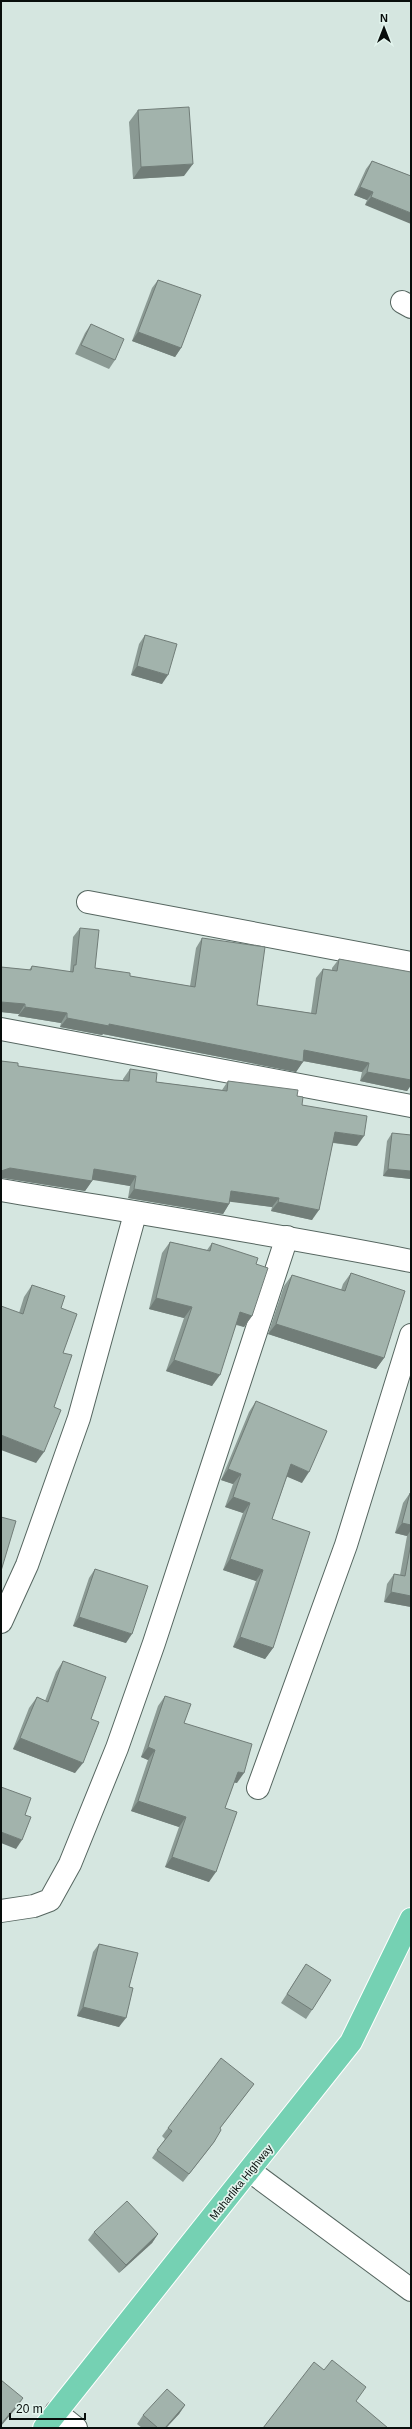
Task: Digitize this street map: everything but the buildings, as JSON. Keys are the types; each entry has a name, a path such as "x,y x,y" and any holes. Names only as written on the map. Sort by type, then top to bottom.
{"highway":[{"name":"Maharlika Highway","path":"50,2420 250,2171 351,2042 411,1919"}],"street":[{"path":"88,902 411,963"},
{"path":"1,1029 411,1106"},
{"path":"1,1190 136,1214 287,1236 411,1261"},
{"path":"1,1622 27,1565 78,1418 136,1214"},
{"path":"1,1911 34,1906 50,1900 70,1864 112,1762 154,1643 287,1236"},
{"path":"258,1788 346,1545 411,1335"},
{"path":"250,2171 411,2290"},
{"path":"50,2420 76,2428"}]}
